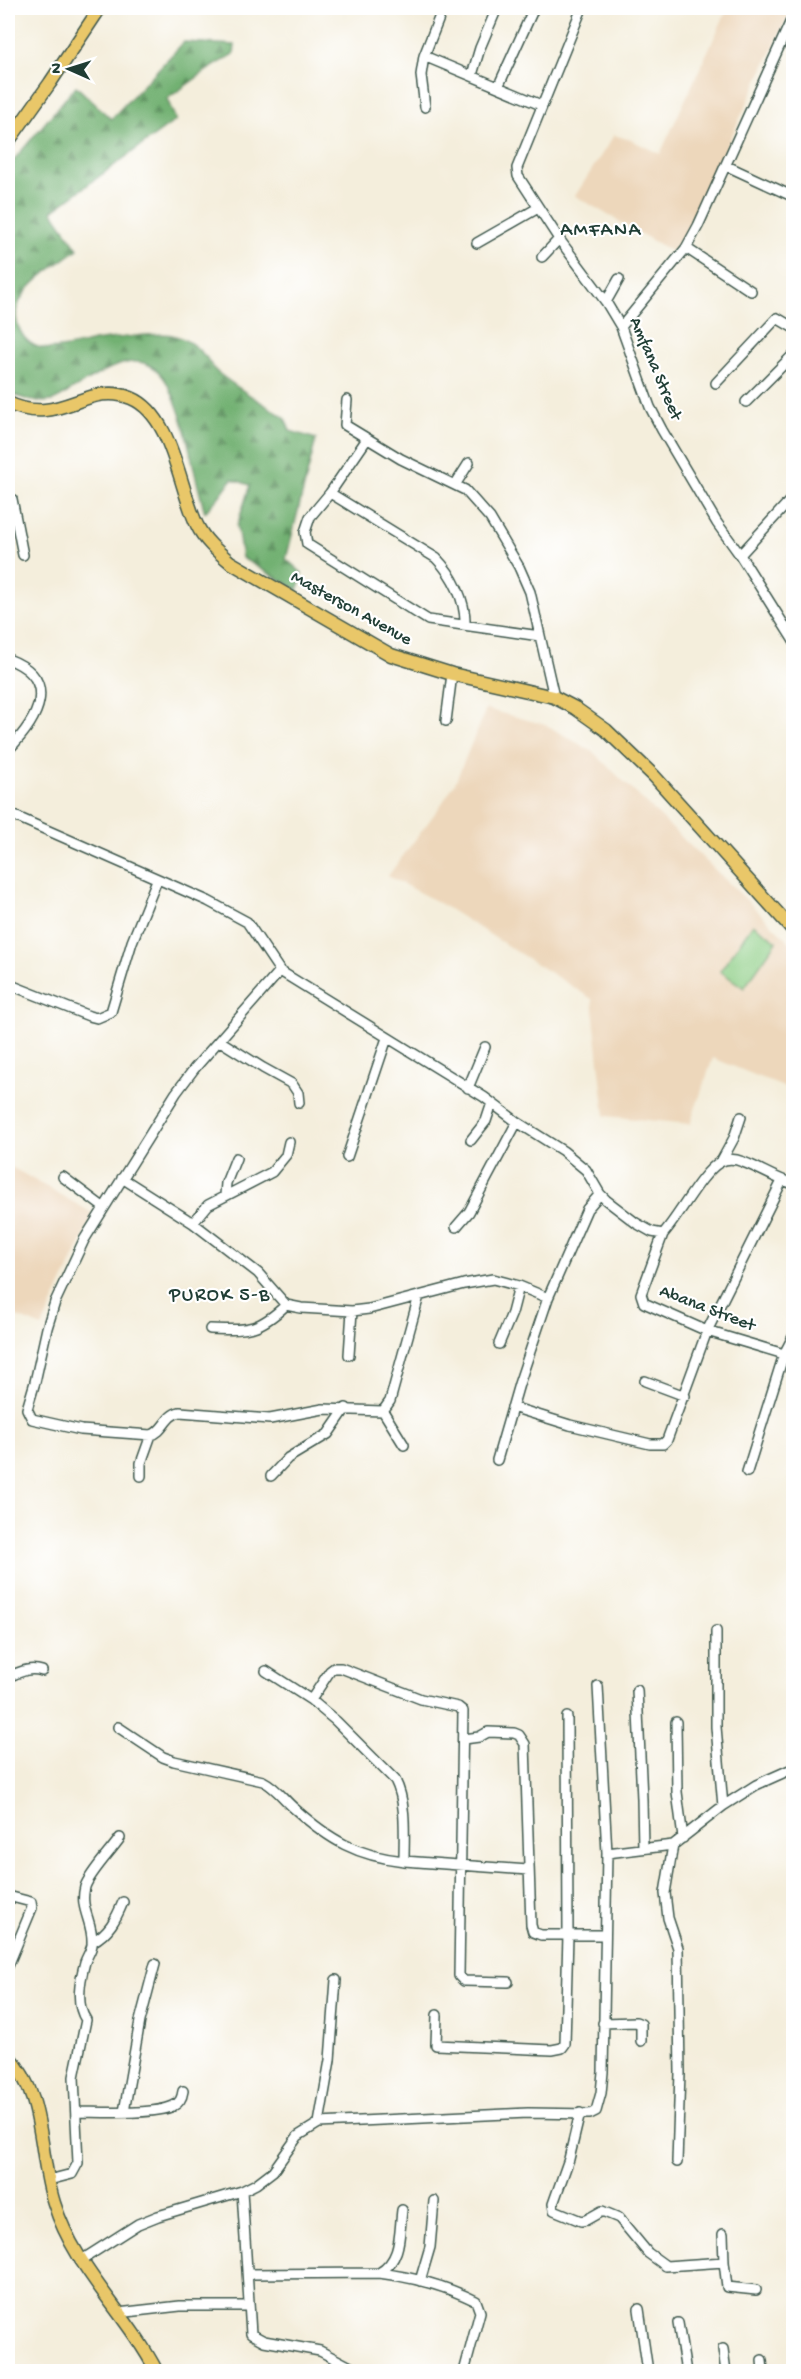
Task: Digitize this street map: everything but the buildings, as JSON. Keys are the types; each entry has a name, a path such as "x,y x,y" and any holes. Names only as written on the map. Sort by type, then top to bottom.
{"main road":[{"path":"8,142 100,8"},
{"name":"Masterson Avenue","path":"8,404 22,410 38,412 67,407 98,394 110,393 133,398 156,419 171,448 198,527 217,552 230,562 391,655 452,674 554,697 593,720 654,776 794,931"},
{"path":"8,2056 22,2075 37,2111 53,2202 63,2228 80,2261 157,2372"}],"street":[{"path":"425,107 422,75 424,56 443,8"},
{"path":"472,75 480,48 497,8"},
{"path":"498,87 534,8"},
{"path":"424,56 541,105 582,8"},
{"path":"621,327 686,248 727,166 794,14"},
{"name":"Amfana Street","path":"541,105 517,168 518,176 621,327 650,407 662,430 717,523 794,641"},
{"path":"727,166 794,197"},
{"path":"477,243 538,208"},
{"path":"542,257 559,239"},
{"path":"686,248 751,291"},
{"path":"606,302 619,279"},
{"path":"716,383 777,318 793,325"},
{"path":"746,402 794,354"},
{"path":"347,400 345,425 400,459 465,490 481,506 505,541 525,578 554,697"},
{"path":"367,439 330,493 309,518 305,532 307,544 428,620 540,636"},
{"path":"455,485 469,462"},
{"path":"330,493 370,523 423,548 442,564 463,603 465,625"},
{"path":"740,555 794,496"},
{"path":"8,497 12,499 17,518 23,555"},
{"path":"8,659 30,670 39,685 34,714 17,741 8,750"},
{"path":"446,721 452,674"},
{"path":"8,813 208,902 247,922 280,970 492,1103 576,1161 594,1181 600,1194 636,1223 652,1232 663,1234 675,1221 711,1170 722,1160 734,1138 741,1117"},
{"path":"8,984 89,1016 97,1018 111,1012 132,942 157,880"},
{"path":"280,970 176,1093 103,1207 84,1240 56,1302 27,1409 32,1419 58,1427 151,1435 158,1432 168,1418 180,1412 270,1419 323,1409 383,1411"},
{"path":"347,1157 387,1038"},
{"path":"220,1041 292,1084 298,1093 299,1103"},
{"path":"468,1088 485,1047"},
{"path":"471,1140 486,1121 492,1103"},
{"path":"456,1227 469,1212 517,1122"},
{"path":"193,1223 201,1210 225,1195 272,1172 286,1155 289,1142"},
{"path":"225,1195 226,1183 236,1158"},
{"path":"722,1160 733,1159 743,1162 782,1181 794,1184"},
{"path":"63,1177 103,1207"},
{"path":"122,1178 193,1223 258,1273 286,1305 352,1311 381,1307 494,1279 548,1298"},
{"path":"512,1407 570,1425 658,1445 667,1440 707,1331 782,1181"},
{"path":"497,1460 548,1298 587,1209 600,1194"},
{"name":"Abana Street","path":"663,1234 641,1298 644,1303 707,1331 789,1356"},
{"path":"499,1344 509,1321 519,1286"},
{"path":"383,1411 390,1401 420,1296"},
{"path":"210,1329 241,1330 258,1327 286,1305"},
{"path":"349,1354 352,1311"},
{"path":"747,1472 789,1356 794,1335"},
{"path":"645,1381 685,1396"},
{"path":"271,1476 288,1458 328,1434 346,1408"},
{"path":"383,1411 405,1445"},
{"path":"141,1476 141,1463 151,1435"},
{"path":"716,1631 716,1727 723,1806"},
{"path":"8,1677 33,1668 42,1671"},
{"path":"310,1700 330,1671 334,1668 341,1668 421,1699 461,1709 464,1739 461,1759 459,1976 464,1981 508,1982"},
{"path":"266,1671 310,1700 370,1753 395,1780 399,1787 403,1816 404,1861"},
{"path":"80,2261 138,2224 242,2191 267,2177 298,2136 319,2123 528,2113 594,2113 599,2105 603,2072 607,1853 598,1686"},
{"path":"637,1690 643,1848"},
{"path":"437,2015 436,2045 552,2050 562,2048 566,2039 567,1717"},
{"path":"676,1722 677,1792 682,1838"},
{"path":"118,1727 163,1757 273,1786 291,1806 315,1826 349,1848 373,1857 528,1870"},
{"path":"464,1739 478,1737 488,1732 514,1733 522,1738 525,1744 528,1870 533,1932 541,1935 604,1935"},
{"path":"607,1853 673,1845 723,1806 756,1785 794,1768"},
{"path":"49,2180 72,2174 76,2167 77,2112 74,2077 86,2020 80,2011 79,2003 85,1961 92,1948 92,1928 84,1913 85,1887 91,1875 120,1838"},
{"path":"673,1845 665,1893 668,1918 678,1948 680,2073 678,2162"},
{"path":"8,1896 31,1902 32,1908 8,1966"},
{"path":"92,1942 112,1924 123,1902"},
{"path":"124,2112 138,2031 155,1964"},
{"path":"319,2123 330,2060 336,1980"},
{"path":"603,2023 636,2022 641,2024 641,2041"},
{"path":"77,2112 124,2112 173,2106 182,2098 183,2091"},
{"path":"580,2113 569,2159 553,2204 554,2210 581,2221 602,2211 614,2214 629,2228 648,2253 666,2266 724,2262"},
{"path":"242,2191 249,2274 249,2326 255,2337 264,2341 320,2351 360,2372"},
{"path":"420,2281 430,2247 434,2201"},
{"path":"379,2274 391,2267 397,2253 402,2210"},
{"path":"723,2234 727,2287 756,2290"},
{"path":"249,2274 379,2274 420,2281 457,2292 479,2304 479,2319 464,2372"},
{"path":"118,2313 180,2306 248,2306"},
{"path":"639,2309 648,2372"},
{"path":"678,2323 686,2372"},
{"path":"723,2349 726,2372"},
{"path":"762,2360 763,2372"}],"shaded area":[{"path":"728,8 792,8 676,254 575,196 614,135 631,140 660,154"},
{"path":"486,709 546,725 593,752 793,945 793,1091 713,1058 690,1124 605,1116 592,999 441,904 388,876 455,783"},
{"path":"8,1165 94,1214 42,1327 8,1313"}],"green space":[{"path":"184,42 235,45 234,54 167,99 176,120 52,211 78,249 46,272 26,292 19,302 16,314 18,326 24,337 32,344 51,349 134,336 166,334 177,336 199,350 214,369 225,378 285,418 290,431 316,439 286,559 302,573 298,590 242,558 237,526 250,485 232,479 205,512 182,419 170,389 160,374 149,365 137,362 124,363 97,375 51,401 34,401 8,392 8,167 76,86 111,119"},
{"path":"753,924 777,941 744,988 720,971"}],"district":[{"name":"AMFANA","path":"601,231"},
{"name":"PUROK 5-B","path":"220,1296"}]}
